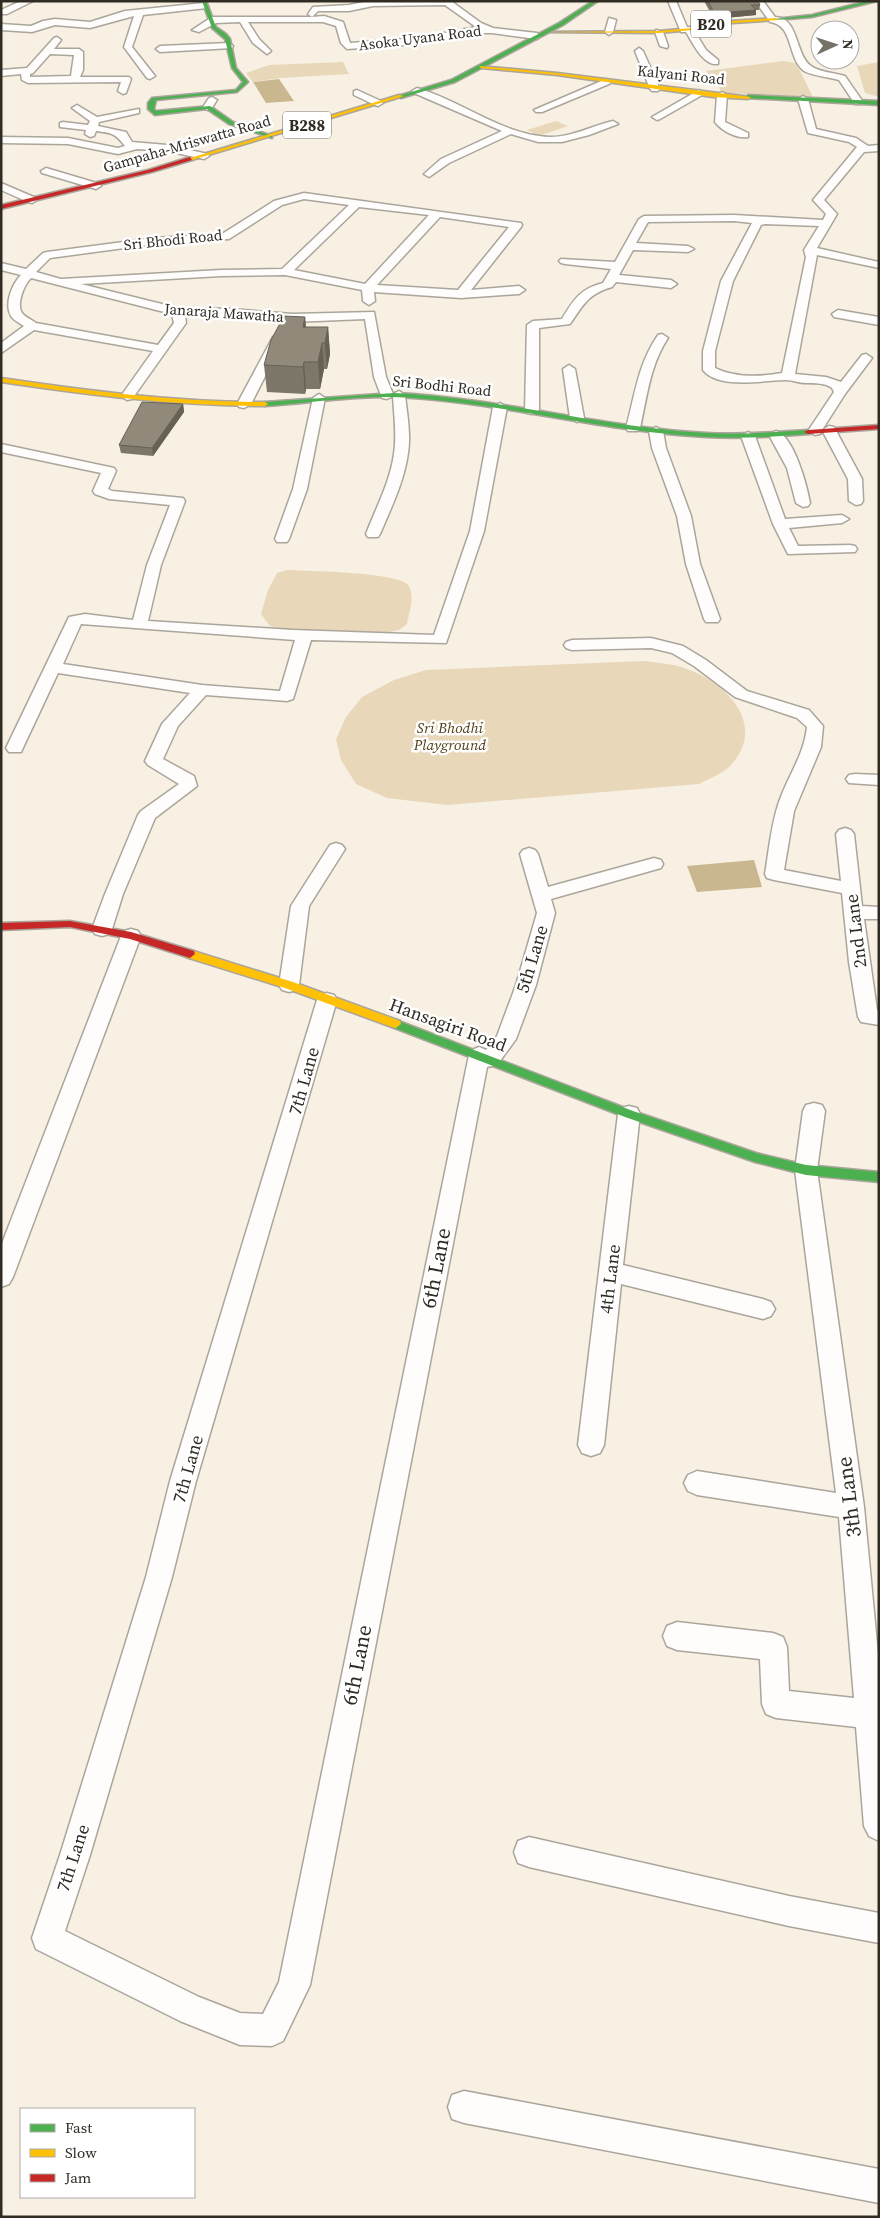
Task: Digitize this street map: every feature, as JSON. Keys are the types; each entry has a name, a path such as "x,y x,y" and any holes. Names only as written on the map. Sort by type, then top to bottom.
{"street":[{"path":"4,12 29,1"},
{"name":"Gampaha-Mriswatta Road","path":"1,207 96,186 204,156 453,81 541,34 596,1"},
{"path":"672,1 686,29 703,52 714,62"},
{"path":"759,1 775,20 787,27 802,62 808,68 842,78 858,102"},
{"name":"B20","path":"541,34 659,32 717,23 775,20 819,15 875,1"},
{"path":"196,30 212,21 309,19 316,9 349,8 372,3 448,2 478,25 492,30 541,34"},
{"path":"1,27 32,29 46,23 99,24 125,14 204,3 214,28 222,31 229,46 233,67 246,82 237,91 154,99 151,103 151,109 155,113 210,104 231,123 270,136"},
{"path":"140,12 134,24 128,47 150,76"},
{"name":"Asoka Uyana Road","path":"309,19 324,19 340,24 347,46 421,40 471,31 492,30"},
{"path":"242,20 256,41 267,51"},
{"path":"609,32 612,20"},
{"path":"1,73 30,71 70,24"},
{"path":"410,32 421,40"},
{"path":"659,32 664,46"},
{"path":"160,49 229,46"},
{"path":"48,51 79,52 78,70 75,78 69,80"},
{"path":"638,51 655,88"},
{"name":"Kalyani Road","path":"481,67 557,74 699,93 879,104"},
{"path":"26,72 25,78 28,80 69,80 132,74 123,91"},
{"path":"539,110 606,82"},
{"path":"417,91 510,131 535,139 562,140 613,124"},
{"path":"357,93 378,103"},
{"path":"657,117 699,93"},
{"path":"722,95 718,121 720,125 744,135"},
{"path":"803,100 811,131 852,140 864,147 879,148"},
{"path":"78,108 94,124 122,134 128,144 168,148 204,156"},
{"path":"63,125 94,124 136,111"},
{"path":"3,147 80,138 91,133 94,124"},
{"path":"429,174 445,161 510,131"},
{"path":"54,140 118,151 137,146"},
{"path":"788,376 812,258 810,250 832,214 818,200 864,147"},
{"path":"46,171 96,186"},
{"path":"1,186 32,200"},
{"name":"Sri Bhodi Road","path":"32,326 18,316 14,306 18,288 29,273 47,255 159,241 225,237 278,203 304,196 516,225 460,294"},
{"path":"285,272 357,203"},
{"path":"373,534 394,482 400,461 402,438 393,395 380,377 370,315 368,288 437,213"},
{"path":"532,410 533,325 566,321 579,300 594,289 608,285 644,219 734,218 826,223"},
{"path":"765,221 757,223 727,282 709,351 709,370 720,376 772,379 788,376 793,379 836,383 840,392"},
{"path":"629,246 688,250"},
{"path":"810,250 879,264"},
{"path":"565,261 618,266"},
{"name":"Janaraja Mawatha","path":"1,266 130,302 178,312 239,313 292,318 370,315"},
{"name":"Sri Bhodi Road","path":"62,282 221,273 285,272 368,288 436,294 520,290"},
{"path":"612,278 671,284"},
{"path":"127,396 180,322 178,312"},
{"path":"838,314 879,321"},
{"path":"244,404 282,332 292,318"},
{"path":"1,349 32,326 160,349"},
{"path":"633,428 641,402 646,365 653,349 662,338"},
{"path":"856,501 855,479 822,431 840,392 866,358"},
{"path":"569,369 577,418"},
{"name":"Sri Bodhi Road","path":"1,380 165,402 244,404 356,394 393,395 532,410 633,428 712,436 776,435 879,427"},
{"path":"282,539 300,489 319,398"},
{"path":"15,748 75,620 85,619 139,625 304,636 440,640 477,531 500,407"},
{"path":"656,431 659,448 684,516 693,564 712,619"},
{"path":"776,435 791,456 803,503"},
{"path":"748,436 780,524 793,551 850,550"},
{"path":"1,448 109,471 100,491 109,495 178,501 154,565 139,625"},
{"path":"780,524 842,519"},
{"path":"53,667 202,690 287,696 304,636"},
{"path":"572,645 651,643 677,650 700,662 741,694 803,714 815,726 815,742 796,780 786,809 781,826 781,839 774,874 852,889"},
{"path":"102,929 114,894 148,815 188,786 188,780 154,761 170,724 202,690"},
{"path":"855,778 879,780"},
{"name":"2nd Lane","path":"846,834 868,1017 879,1018"},
{"path":"288,985 300,906 336,849"},
{"name":"5th Lane","path":"484,1057 506,1038 526,985 546,913 528,854"},
{"path":"540,896 654,864"},
{"path":"854,912 879,913"},
{"name":"Hansagiri Road","path":"1,927 50,923 70,924 130,936 288,985 484,1057 629,1114 771,1162 806,1170 879,1177"},
{"path":"1,1277 130,936"},
{"name":"7th Lane","path":"47,1938 75,1855 159,1577 183,1481 328,1000"},
{"name":"6th Lane","path":"47,1938 191,2010 240,2028 272,2030 294,1985 484,1057"},
{"name":"3th Lane","path":"814,1111 806,1170 851,1507 879,1826"},
{"name":"4th Lane","path":"591,1445 629,1114"},
{"path":"611,1272 763,1309"},
{"path":"697,1483 851,1507"},
{"path":"677,1636 773,1647 776,1704 870,1714"},
{"path":"529,1852 676,1887 879,1928"},
{"path":"464,2107 879,2186"}],"green space":[{"path":"783,61 796,63 813,97 723,93 706,71"},
{"path":"343,62 349,74 280,78 253,82 246,73 269,65"},
{"path":"879,62 879,97 865,93 858,70 860,70 860,65"},
{"path":"556,121 568,126 539,136 527,130"},
{"path":"287,570 372,575 403,581 409,586 412,595 407,624 399,630 386,633 282,629 270,626 261,614 268,590 277,573"},
{"name":"Sri Bhodhi Playground","path":"644,661 674,665 692,671 706,678 730,697 739,709 744,722 745,736 741,750 728,768 699,784 447,805 387,798 356,784 341,760 336,739 346,717 362,697 394,680 426,670"}],"shaded area":[{"path":"279,79 294,101 266,103 253,82"},
{"path":"754,860 762,887 697,892 687,866"}],"building":[{"path":"708,1 758,1 760,5 751,5 756,10 714,13"},
{"path":"284,316 305,317 303,327 328,327 325,343 322,343 318,362 304,362 303,367 264,365 271,340"},
{"path":"142,402 183,404 152,448 119,445"}],"traffic: fast":[{"path":"204,1 214,28 225,35 227,39 234,68 246,82 237,91 154,99 151,103 151,109 155,113 208,107 231,123 270,137"},
{"path":"401,96 453,81 561,24 596,1"},
{"path":"776,19 812,16 875,1"},
{"path":"748,97 879,103"},
{"path":"265,404 357,396 394,395 447,399 621,426 690,434 734,436 808,432"},
{"path":"396,1024 629,1114 755,1157 806,1170 879,1177"}],"traffic: slow":[{"path":"547,32 659,32 692,29 717,23 776,19"},
{"path":"481,67 557,74 713,95 748,97"},
{"path":"190,159 401,96"},
{"path":"1,380 166,401 265,404"},
{"path":"190,954 289,985 396,1024"}],"traffic: jam":[{"path":"1,207 150,171 190,159"},
{"path":"808,432 879,427"},
{"path":"1,927 70,924 131,936 190,954"}]}
